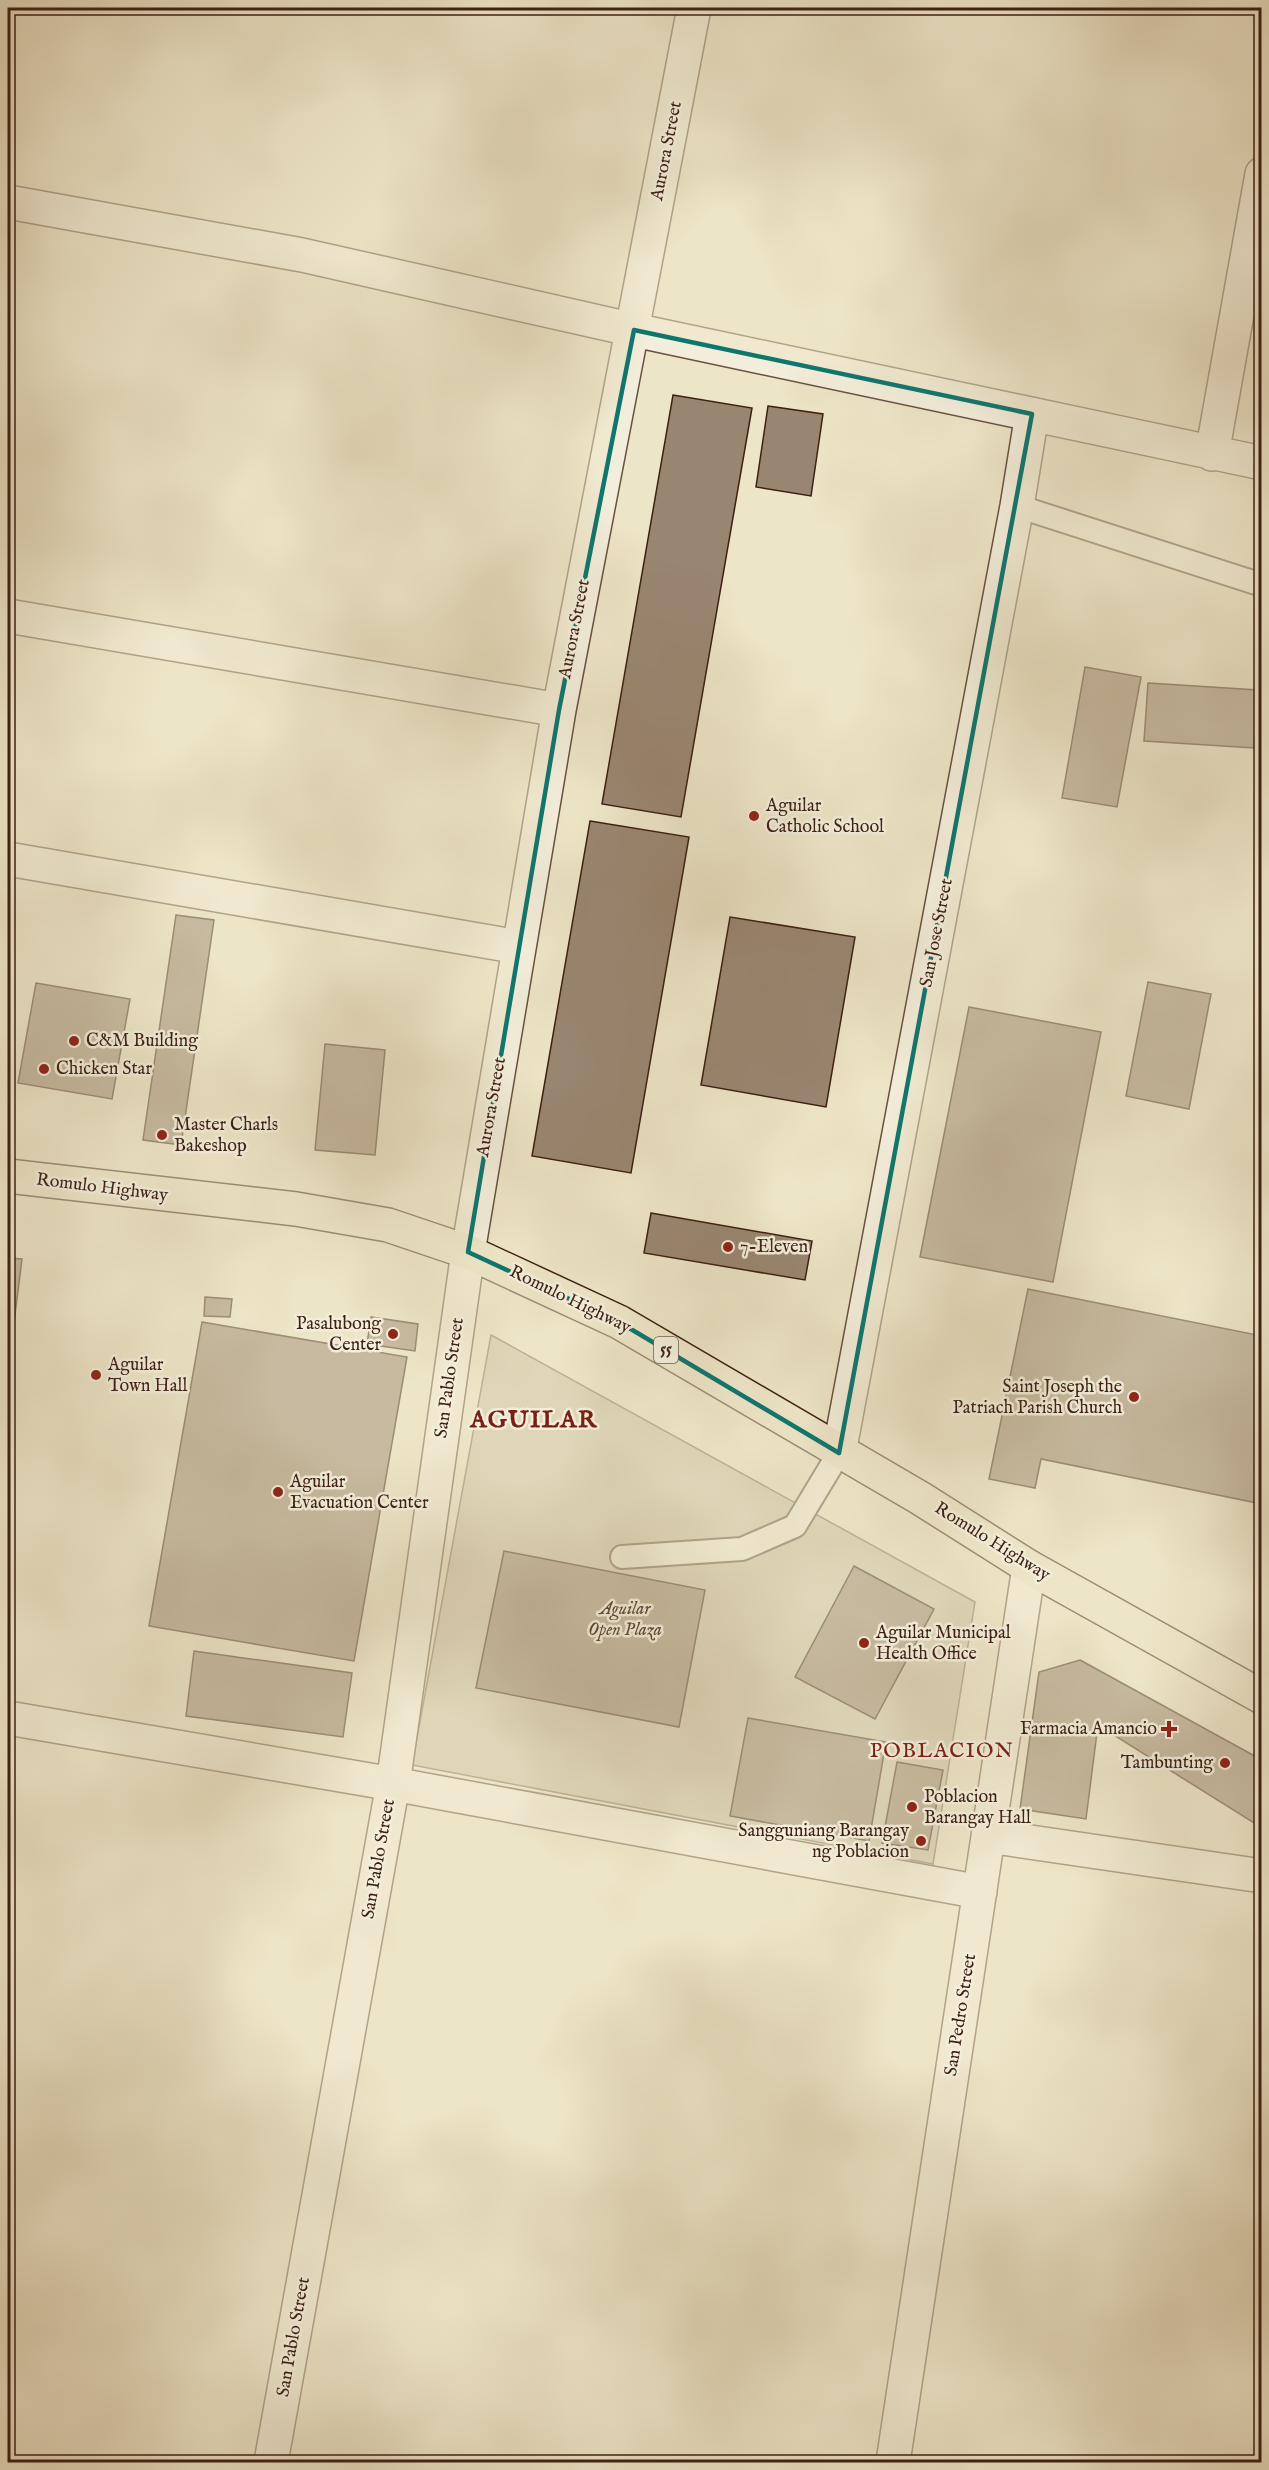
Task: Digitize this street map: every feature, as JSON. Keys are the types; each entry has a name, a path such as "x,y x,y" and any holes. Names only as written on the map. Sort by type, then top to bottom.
{"highway":[{"name":"Romulo Highway","path":"8,1176 101,1189 296,1209 388,1225 468,1252 618,1322 839,1453 920,1498 1029,1567 1262,1697"}],"street":[{"name":"Aurora Street","path":"468,1252 559,710 634,330 694,8"},
{"path":"1212,454 1262,174"},
{"path":"8,202 302,255 634,330 1262,463"},
{"name":"San Jose Street","path":"839,1453 1017,506 1032,414"},
{"path":"8,616 559,710"},
{"path":"8,859 519,947"},
{"name":"San Pablo Street","path":"271,2463 393,1784 468,1252"},
{"name":"San Pedro Street","path":"893,2463 1029,1567"},
{"path":"8,1718 393,1784 980,1892"},
{"path":"989,1836 1262,1876"}],"lane":[{"path":"1017,506 1262,585"},
{"path":"622,1557 742,1549 795,1526 839,1453"}],"highlighted area":[{"path":"634,330 1032,414 839,1453 619,1322 468,1252 559,710"}],"green space":[{"name":"Aguilar Open Plaza","path":"491,1335 975,1602 933,1864 412,1765"}],"building":[{"path":"673,395 752,408 681,817 602,804"},
{"path":"768,406 823,414 811,496 756,487"},
{"path":"1085,667 1141,677 1117,807 1062,798"},
{"path":"1148,683 1258,690 1254,748 1144,741"},
{"path":"590,821 689,837 631,1173 532,1156"},
{"path":"176,915 214,920 181,1145 143,1140"},
{"path":"730,917 855,937 826,1107 701,1085"},
{"path":"1148,982 1211,994 1189,1109 1126,1096"},
{"name":"C&M Building","path":"36,983 130,999 112,1099 18,1083"},
{"path":"969,1007 1101,1032 1053,1282 920,1257"},
{"path":"325,1044 385,1050 375,1155 315,1150"},
{"path":"1262,1195 1262,1219 1256,1218"},
{"name":"7-Eleven","path":"651,1213 812,1241 805,1280 644,1253"},
{"path":"8,1258 22,1259 12,1339 8,1339"},
{"name":"Saint Joseph the Patriach Parish Church","path":"1028,1289 1262,1336 1262,1504 1041,1459 1035,1488 989,1479"},
{"path":"205,1297 232,1299 230,1317 204,1316"},
{"name":"Pasalubong Center","path":"371,1317 418,1324 415,1351 367,1344"},
{"name":"Aguilar Evacuation Center","path":"202,1322 407,1357 354,1661 149,1626"},
{"path":"504,1551 705,1590 679,1727 476,1688"},
{"name":"Aguilar Municipal Health Office","path":"854,1566 934,1609 875,1719 795,1677"},
{"path":"194,1651 352,1673 343,1737 186,1716"},
{"path":"1080,1660 1262,1760 1262,1828 1098,1725 1086,1819 1020,1809 1039,1672"},
{"path":"748,1718 886,1742 869,1841 730,1816"},
{"name":"Poblacion Barangay Hall","path":"897,1762 943,1770 928,1850 882,1843"}],"place":[{"name":"Aguilar Catholic School","path":"754,816"},
{"name":"C&M Building","path":"74,1041"},
{"name":"Chicken Star","path":"44,1069"},
{"name":"Master Charls Bakeshop","path":"162,1135"},
{"name":"7-Eleven","path":"728,1247"},
{"name":"Pasalubong Center","path":"393,1334"},
{"name":"Aguilar Town Hall","path":"96,1375"},
{"name":"Saint Joseph the Patriach Parish Church","path":"1134,1397"},
{"name":"Aguilar Evacuation Center","path":"278,1492"},
{"name":"Aguilar Municipal Health Office","path":"864,1643"},
{"name":"Farmacia Amancio","path":"1169,1729"},
{"name":"Tambunting","path":"1225,1763"},
{"name":"Poblacion Barangay Hall","path":"912,1807"},
{"name":"Sangguniang Barangay ng Poblacion","path":"921,1841"}],"district":[{"name":"AGUILAR","path":"534,1420"},
{"name":"POBLACION","path":"942,1751"}]}
